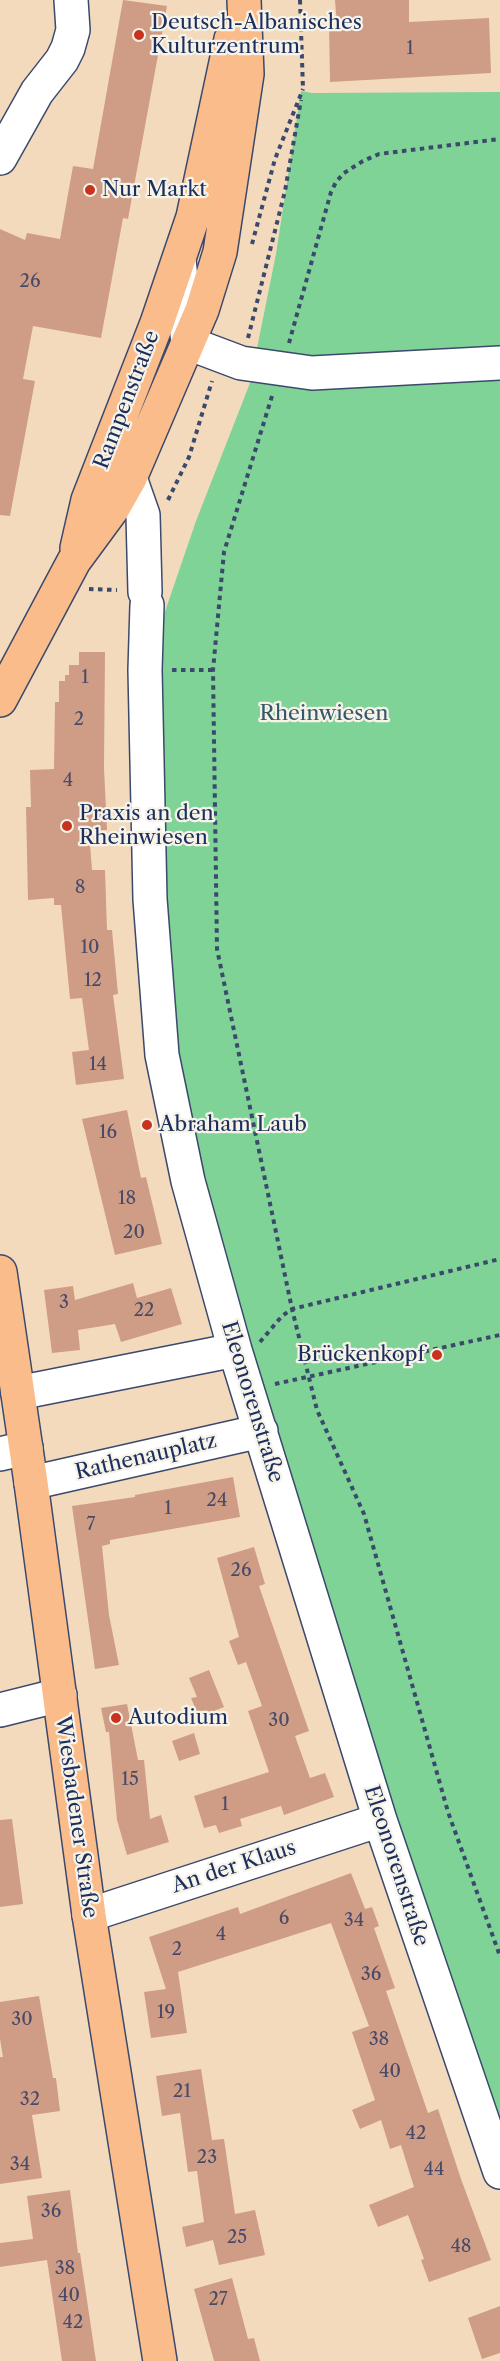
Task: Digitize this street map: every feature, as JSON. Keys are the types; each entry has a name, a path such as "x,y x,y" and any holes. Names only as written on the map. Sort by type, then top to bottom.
{"main road":[{"name":"Rampenstraße","path":"74,561 88,500 138,373 196,207 239,0"},
{"name":"Rampenstraße","path":"74,561 113,508 130,478 202,310 219,252 247,74 244,0"},
{"path":"0,700 74,561"},
{"name":"Wiesbadener Straße","path":"0,1272 18,1394 13,1451 32,1483 89,1915 160,2361"}],"street":[{"path":"0,158 37,92 62,60 68,48 73,30 71,0"},
{"path":"138,373 188,344 179,260"},
{"name":"Rampenstraße","path":"188,344 241,363 312,373 500,363"},
{"name":"Eleonorenstraße","path":"130,478 143,515 150,899 162,1055 188,1181 235,1350 380,1820 500,2172"},
{"path":"18,1394 235,1350"},
{"name":"Rathenauplatz","path":"32,1483 261,1431"},
{"path":"0,1710 60,1695"},
{"name":"An der Klaus","path":"89,1915 380,1820"}],"path":[{"path":"246,348 285,191 303,89 300,0"},
{"path":"251,245 275,159 303,89"},
{"path":"288,346 331,192 344,173 379,154 500,139"},
{"path":"167,504 189,457 215,372"},
{"path":"272,396 224,552 213,670 217,949 291,1309 317,1410 364,1514 448,1812 500,1956"},
{"path":"58,589 146,598"},
{"path":"145,670 213,670"},
{"path":"235,1350 255,1346 291,1309 500,1259"},
{"path":"248,1390 500,1335"}],"green space":[{"name":"Rheinwiesen","path":"301,91 312,93 500,92 500,2172 188,1181 145,670 196,521 250,383 276,254"}],"building":[{"path":"123,0 167,6 128,219 123,218 101,338 33,326 23,379 35,381 10,516 0,515 0,229 25,240 27,233 60,239 73,166 93,169"},
{"path":"335,0 409,0 409,22 489,18 491,73 330,82 329,26 337,26"},
{"path":"79,652 105,652 104,768 107,830 89,831 92,870 105,870 107,930 112,930 118,994 113,995 124,1079 76,1085 72,1052 89,1050 82,998 70,999 61,905 54,905 54,898 28,900 26,807 31,807 30,770 54,769 55,702 59,702 59,681 65,681 65,675 69,675 69,665 79,665"},
{"path":"127,1110 141,1178 146,1177 162,1244 115,1255 82,1119"},
{"path":"133,1283 137,1298 171,1288 182,1324 121,1342 115,1324 78,1330 80,1350 52,1353 44,1290 73,1286 75,1300"},
{"path":"233,1477 240,1517 110,1540 110,1544 102,1546 109,1615 119,1665 95,1669 72,1506 135,1497 135,1495"},
{"path":"254,1547 265,1584 259,1586 309,1731 295,1736 310,1778 325,1773 334,1797 284,1815 281,1806 240,1819 242,1826 219,1833 216,1825 204,1828 194,1796 269,1772 248,1711 262,1706 246,1662 238,1665 229,1641 239,1637 217,1558"},
{"path":"209,1670 224,1707 199,1717 191,1698 197,1697 189,1678"},
{"path":"127,1704 138,1760 144,1760 150,1819 161,1815 169,1842 127,1855 117,1820 109,1732 106,1732 101,1708"},
{"path":"194,1733 200,1754 179,1761 172,1741"},
{"path":"12,1819 23,1904 0,1907 0,1820"},
{"path":"351,1873 365,1909 372,1907 379,1926 374,1928 395,1988 386,1991 428,2113 438,2109 491,2260 429,2282 421,2260 424,2259 408,2215 378,2227 369,2205 414,2187 401,2145 390,2149 381,2120 360,2129 352,2110 375,2100 352,2032 369,2026 331,1923 178,1972 187,2033 151,2038 144,1992 166,1989 149,1937 238,1907 240,1914"},
{"path":"39,1996 53,2078 56,2078 60,2111 32,2115 42,2178 0,2184 0,2057 3,2057 0,2039 0,2002"},
{"path":"201,2069 212,2140 224,2139 235,2214 255,2210 265,2255 219,2265 213,2240 186,2247 182,2227 204,2222 197,2171 188,2172 180,2113 162,2116 156,2076"},
{"path":"70,2190 96,2361 62,2361 47,2260 0,2267 0,2243 33,2239 27,2196"},
{"path":"232,2278 248,2339 254,2338 260,2361 214,2361 194,2289"},
{"path":"500,2306 500,2353 482,2359 468,2318"}],"place":[{"name":"Deutsch-Albanisches Kulturzentrum","path":"139,35"},
{"name":"Nur Markt","path":"90,190"},
{"name":"Praxis an den Rheinwiesen","path":"67,826"},
{"name":"Abraham Laub","path":"147,1125"},
{"name":"Brückenkopf","path":"437,1355"},
{"name":"Autodium","path":"116,1718"}]}
